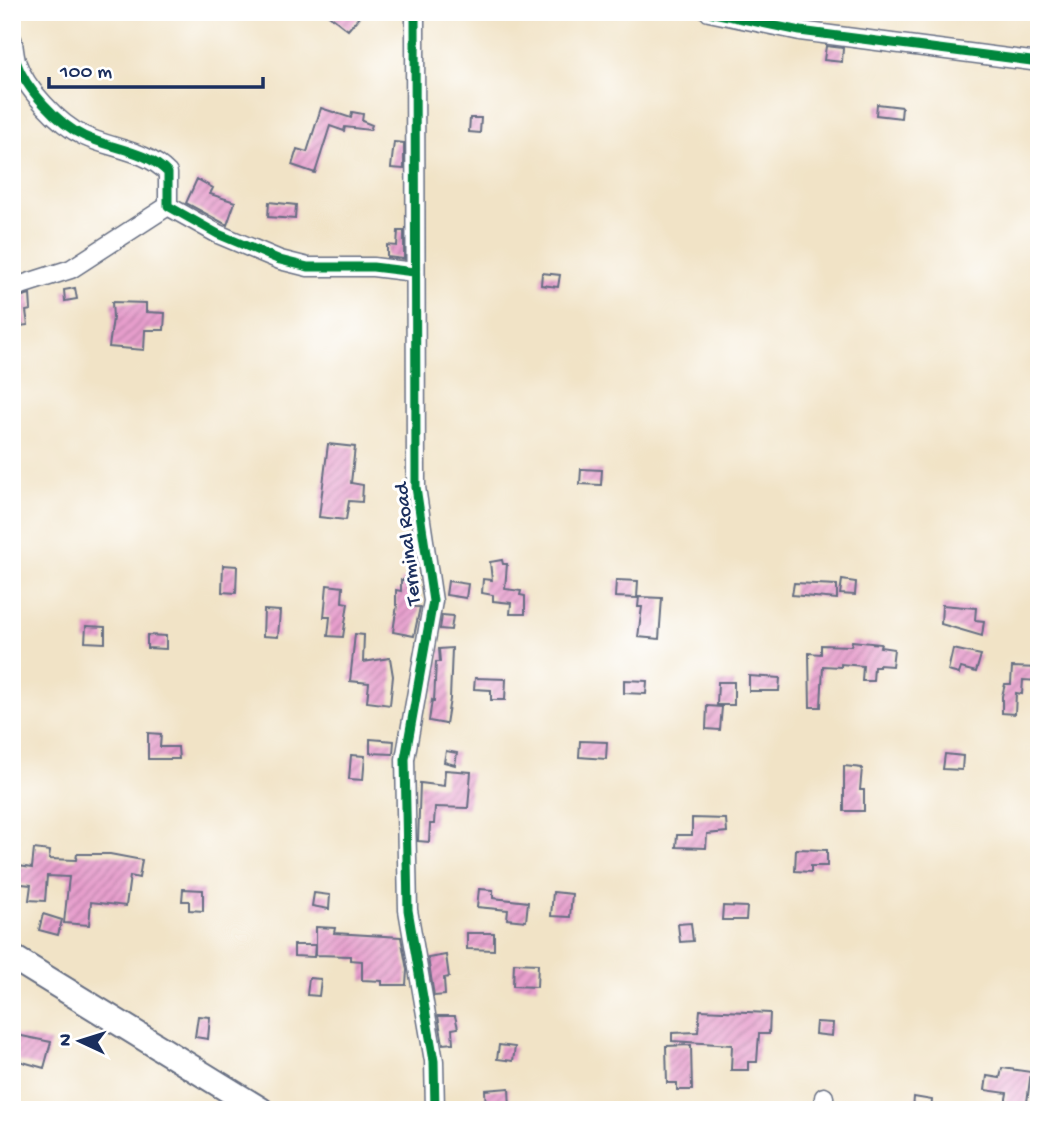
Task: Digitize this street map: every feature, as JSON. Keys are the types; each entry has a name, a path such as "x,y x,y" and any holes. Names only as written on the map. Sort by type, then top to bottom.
{"street":[{"name":"Terminal Road","path":"415,12 416,487 433,601 405,760 407,882 408,910 435,1061 435,1110"},
{"path":"709,12 800,32 1039,62"},
{"path":"12,39 16,62 34,92 63,124 85,137 158,163 168,173 168,206"},
{"path":"168,206 218,234 280,260 308,267 373,267 414,272"},
{"path":"12,288 71,269 168,206"},
{"path":"12,957 261,1110"}],"building":[{"path":"325,12 353,12 359,17 348,30"},
{"path":"826,46 843,48 842,62 824,60"},
{"path":"877,104 902,107 901,118 876,115"},
{"path":"321,108 351,118 352,112 363,114 362,121 372,125 370,130 345,127 344,131 330,126 315,173 292,165 297,149 307,152"},
{"path":"470,118 481,118 480,133 469,132"},
{"path":"394,142 404,143 404,169 391,168"},
{"path":"197,179 213,188 210,194 235,202 227,225 186,203"},
{"path":"269,202 296,205 295,219 268,217"},
{"path":"398,231 404,231 404,259 387,257 387,245 397,246"},
{"path":"542,273 560,275 558,287 541,285"},
{"path":"75,288 77,299 65,301 64,290"},
{"path":"30,294 31,310 26,311 28,325 12,327 12,299"},
{"path":"112,302 146,303 146,312 165,313 164,330 145,330 144,350 109,347"},
{"path":"328,444 355,447 351,483 363,485 362,502 349,501 346,520 319,517"},
{"path":"581,469 602,470 601,485 580,484"},
{"path":"502,560 503,564 507,564 505,589 521,591 520,595 525,596 525,614 510,614 511,603 493,601 493,595 482,593 483,579 492,580 490,562"},
{"path":"223,565 237,566 236,593 222,592"},
{"path":"401,580 414,580 414,607 420,607 414,636 393,632 396,590 401,591"},
{"path":"616,580 638,581 637,598 615,597"},
{"path":"842,580 856,582 855,595 840,594"},
{"path":"448,581 468,584 466,598 446,595"},
{"path":"794,583 837,585 837,599 792,595"},
{"path":"327,585 343,587 342,602 348,603 343,637 328,636 330,617 324,617"},
{"path":"639,597 662,598 659,639 638,637 642,607 638,607"},
{"path":"942,605 976,608 975,620 984,621 982,636 941,624"},
{"path":"264,610 280,611 278,637 263,636"},
{"path":"442,615 453,616 451,630 440,629"},
{"path":"86,626 105,627 105,643 85,642"},
{"path":"355,634 364,635 363,662 390,658 393,676 390,705 367,702 369,683 350,681"},
{"path":"147,635 166,636 166,649 147,648"},
{"path":"852,641 881,644 880,647 894,649 892,666 874,667 873,681 862,681 863,666 823,666 821,707 810,707 809,653 821,654 821,645 851,646"},
{"path":"452,648 446,724 429,721 432,700 434,701 436,662 440,662 439,649"},
{"path":"953,649 981,655 976,672 961,668 959,674 948,671"},
{"path":"1012,667 1039,668 1039,681 1023,680 1022,694 1016,693 1015,714 1002,713 1002,696 1005,684 1011,684"},
{"path":"749,676 780,678 779,691 749,691"},
{"path":"475,678 506,679 505,700 491,700 491,690 474,689"},
{"path":"624,680 647,681 646,694 624,693"},
{"path":"718,682 734,682 734,705 717,705"},
{"path":"707,706 722,707 720,730 706,729"},
{"path":"148,733 161,734 160,747 178,747 179,759 148,759"},
{"path":"370,739 394,741 393,754 370,753"},
{"path":"580,741 607,742 606,759 579,757"},
{"path":"446,751 457,753 455,765 444,762"},
{"path":"945,754 963,756 962,770 943,769"},
{"path":"351,755 365,756 363,780 349,779"},
{"path":"844,766 862,768 860,790 864,790 864,811 844,811"},
{"path":"445,770 471,772 468,808 435,807 429,842 418,841 420,783 444,786"},
{"path":"692,818 726,819 727,832 707,834 706,848 676,847 677,835 692,835"},
{"path":"34,849 50,851 49,859 76,860 77,854 110,854 142,860 139,878 130,876 126,906 91,902 89,925 64,923 69,877 47,876 45,901 29,900 31,885 12,883 12,865 32,868"},
{"path":"796,849 827,850 827,866 811,866 811,872 795,871"},
{"path":"183,889 203,890 203,911 189,910 189,901 182,901"},
{"path":"479,889 493,890 493,898 528,902 526,921 507,919 508,910 477,907"},
{"path":"553,892 572,894 570,917 551,916"},
{"path":"314,893 330,895 329,909 312,906"},
{"path":"723,906 747,907 746,920 722,920"},
{"path":"43,914 62,920 58,935 39,930"},
{"path":"691,923 693,941 680,942 678,924"},
{"path":"316,927 335,928 334,933 401,937 407,970 406,985 382,985 382,981 362,980 362,961 350,960 350,956 316,955"},
{"path":"467,933 494,933 494,950 467,949"},
{"path":"294,945 315,945 314,957 294,956"},
{"path":"446,955 449,977 444,978 445,995 434,996 428,958"},
{"path":"514,963 538,964 537,987 513,986"},
{"path":"309,978 321,979 319,996 307,995"},
{"path":"700,1010 770,1013 769,1034 759,1034 757,1062 748,1062 748,1070 731,1070 732,1045 672,1041 672,1033 698,1032"},
{"path":"198,1016 210,1017 208,1039 195,1037"},
{"path":"438,1016 455,1016 458,1028 452,1029 453,1043 443,1044"},
{"path":"816,1022 833,1023 832,1036 815,1034"},
{"path":"12,1034 51,1042 44,1068 12,1059"},
{"path":"499,1045 515,1047 513,1061 497,1059"},
{"path":"691,1045 692,1090 677,1090 677,1083 667,1083 666,1046"},
{"path":"1002,1068 1031,1072 1026,1110 1004,1110 1007,1093 985,1090 987,1076 1000,1078"},
{"path":"509,1088 510,1110 486,1110 485,1090"},
{"path":"914,1097 932,1100 931,1110 913,1110"}],"cycle path":[{"path":"415,12 416,487 433,601 405,759 408,910 434,1061 435,1110"},
{"path":"709,12 800,31 1039,62"},
{"path":"12,39 20,71 53,114 84,136 150,159 168,173 168,206 218,234 280,260 308,267 373,267 414,272"}]}
